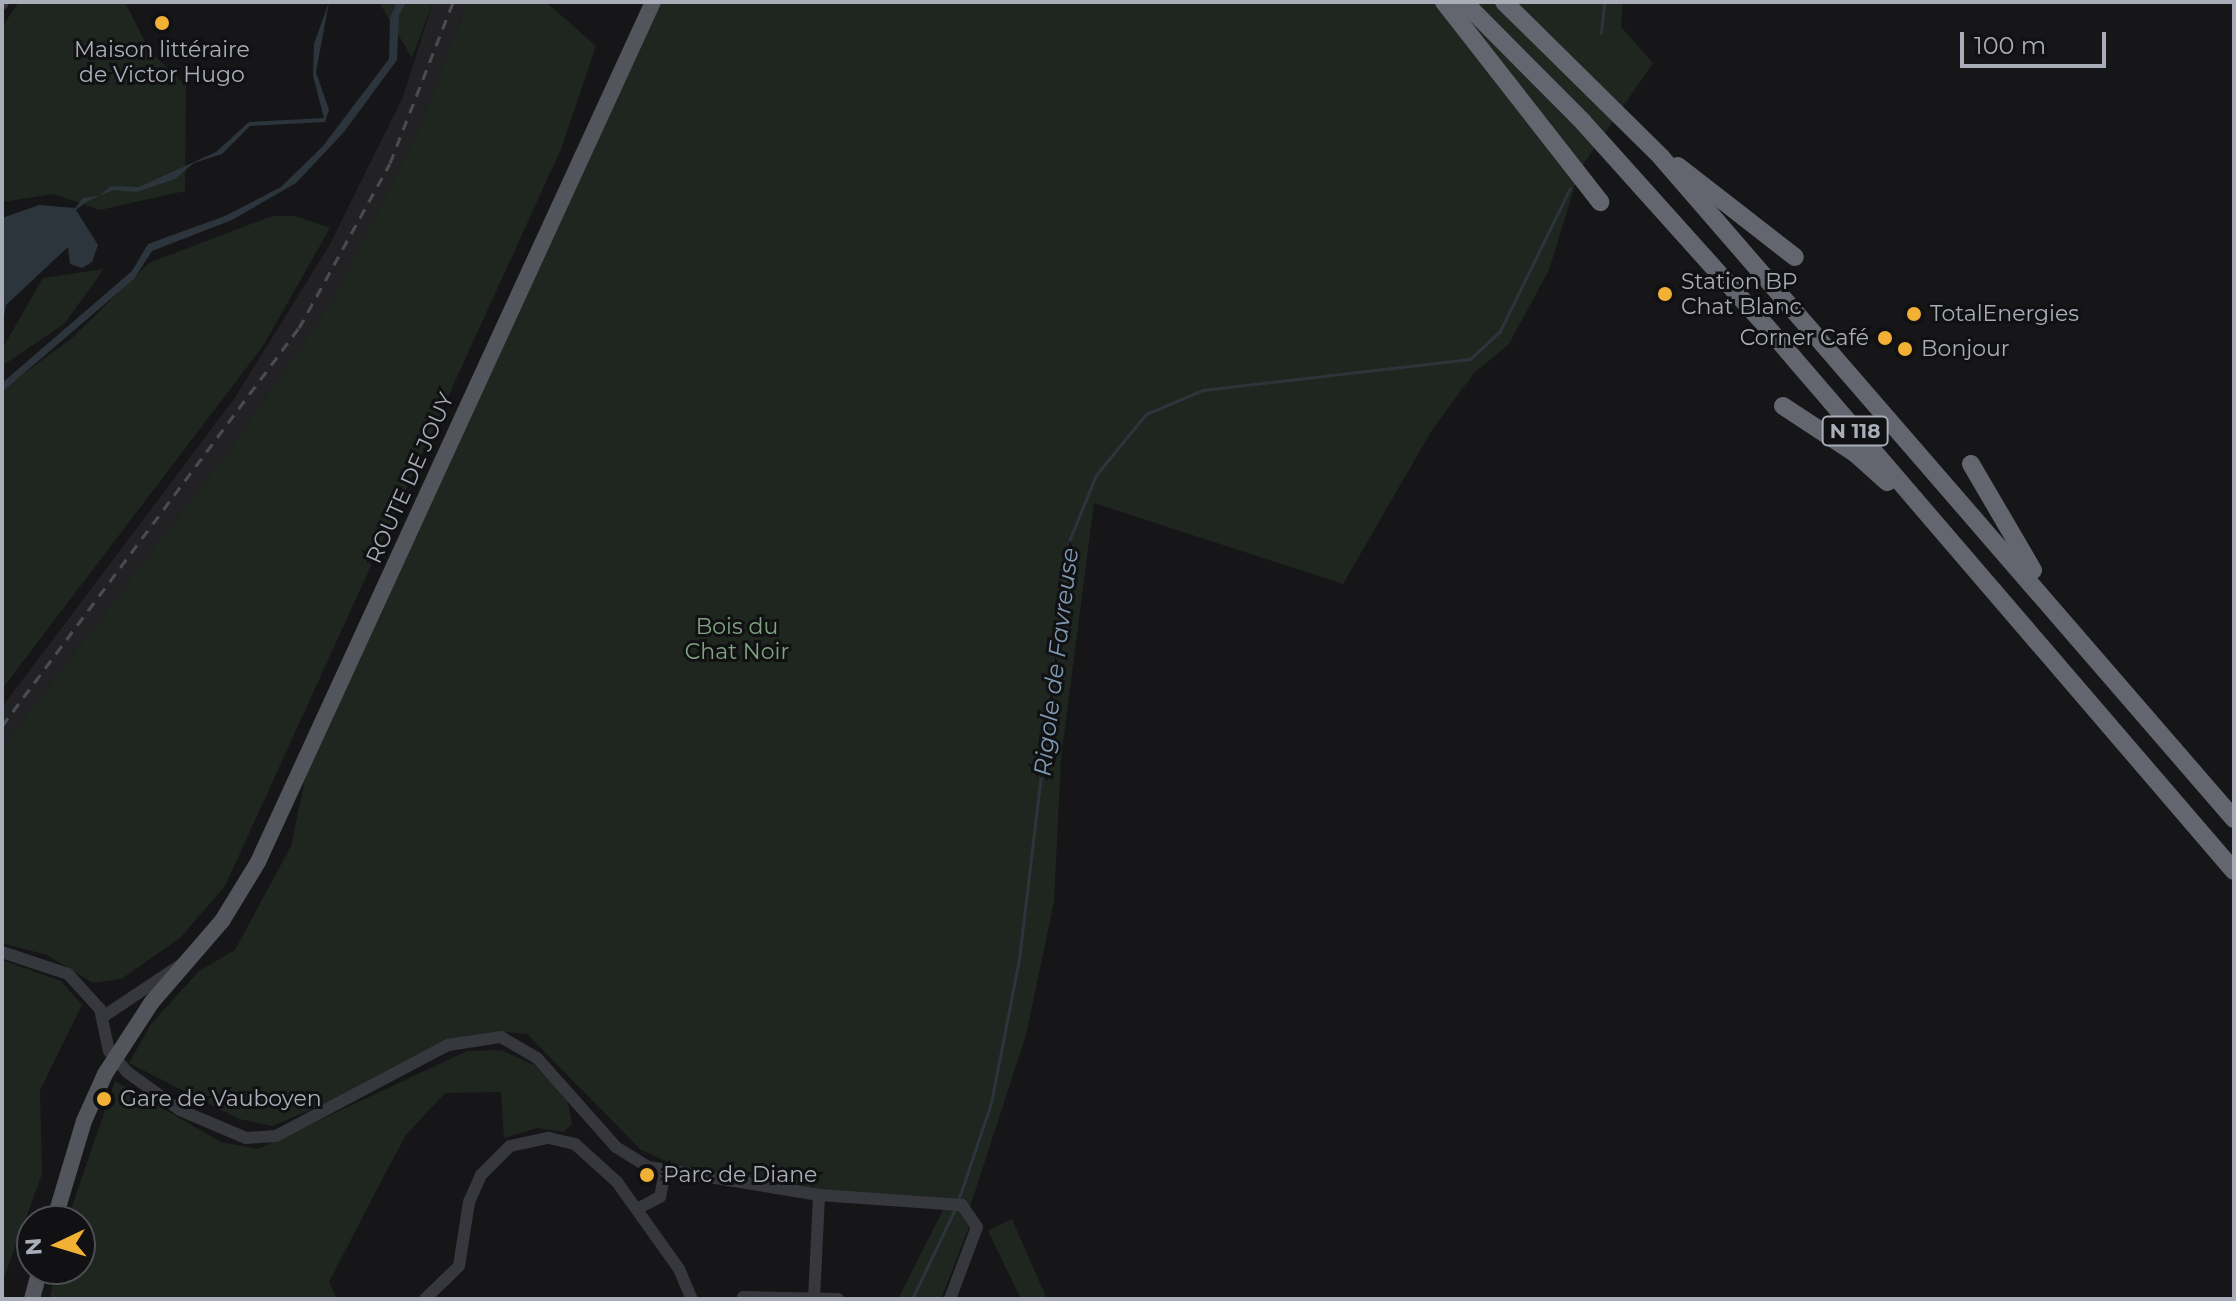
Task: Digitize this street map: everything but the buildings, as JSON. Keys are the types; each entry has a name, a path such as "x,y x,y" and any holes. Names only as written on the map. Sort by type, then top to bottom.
{"highway":[{"path":"1444,2 1600,202"},
{"name":"N 118","path":"1464,2 1637,181 2234,871"},
{"name":"N 118","path":"1504,2 1661,157 2234,819"},
{"path":"1661,157 1685,169 1795,257"},
{"path":"1783,406 1856,454 1886,482 1903,487"},
{"path":"1971,464 2038,578 2045,598"}],"main road":[{"name":"ROUTE DE JOUY","path":"59,1205 84,1121 114,1058 222,921 258,862 653,2"}],"street":[{"path":"2,952 68,974 104,1016 114,1058 180,1110 230,1133 265,1138 311,1120 448,1045 501,1037 558,1076 627,1157 665,1172 693,1173 819,1195 961,1206 976,1234 950,1299"},
{"name":"ROUTE DE JOUY","path":"104,1016 188,961"},
{"path":"425,1299 459,1266 469,1202 481,1175 518,1143 549,1138 575,1144 639,1208 692,1299"},
{"path":"639,1208 660,1197 665,1172"},
{"path":"814,1298 819,1195"},
{"path":"743,1297 838,1299"}],"shaded area":[{"path":"329,2 316,72 329,110 325,122 250,126 222,154 194,163 175,179 137,192 113,190 86,202 76,210 98,245 92,262 82,268 70,264 68,247 6,305 2,328 2,218 39,205 75,208 83,198 99,196 111,186 139,187 216,152 249,122 324,118 313,76 314,44"},
{"path":"397,2 406,2 399,15 397,60 344,132 296,183 232,220 152,251 134,279 2,392 2,383 132,271 148,244 225,216 281,187 323,146 389,59 390,18"},
{"path":"433,2 467,2 421,125 330,304 240,436 2,748 2,707 234,399 329,246 403,97"}],"green space":[{"path":"19,2 125,2 149,50 186,86 185,191 100,210 54,194 2,202 2,27"},
{"path":"379,2 433,2 412,58"},
{"path":"467,2 546,2 596,46 561,149 225,886 180,938 121,979 93,983 47,955 2,943 2,748 240,436 330,304 421,125"},
{"name":"Bois du Chat Noir","path":"662,2 1623,2 1621,27 1653,63 1580,169 1549,270 1509,344 1474,373 1432,430 1343,584 1094,503 1061,759 1054,902 1026,1035 970,1207 839,1197 693,1173 641,1150 527,1034 499,1031 272,1126 239,1119 129,1063 151,1024 199,971 235,950 291,846 308,765"},
{"path":"272,216 295,216 330,228 263,346 2,689 2,390 72,338 149,263"},
{"path":"104,269 64,324 2,366 2,349 43,278"},
{"path":"2,960 61,981 82,1005 40,1090 42,1174 31,1205 16,1205 16,1245 2,1283"},
{"path":"501,1050 534,1065 567,1099 572,1124 564,1132 537,1128 504,1138 501,1092 445,1093 406,1135 387,1170 329,1282 337,1299 50,1299 52,1285 96,1285 96,1205 72,1205 115,1081 221,1142 258,1149 467,1051"},
{"path":"944,1208 962,1210 969,1227 941,1299 898,1299"},
{"path":"1012,1219 1047,1299 1021,1299 988,1231"}],"waterway":[{"name":"Rigole de Favreuse","path":"1601,33 1604,2"},
{"name":"Rigole de Favreuse","path":"958,1201 991,1103 1019,959 1069,541 1096,475 1146,414 1203,390 1470,359 1500,331 1570,188"},
{"name":"Rigole de Favreuse","path":"912,1299 955,1209"}],"railway":[{"path":"2,726 299,328 390,163 453,2"}],"place":[{"name":"Maison littéraire de Victor Hugo","path":"162,23"},
{"name":"Station BP Chat Blanc","path":"1665,294"},
{"name":"TotalEnergies","path":"1914,314"},
{"name":"Corner Café","path":"1885,338"},
{"name":"Bonjour","path":"1905,349"},
{"name":"Gare de Vauboyen","path":"104,1099"},
{"name":"Parc de Diane","path":"647,1175"}]}
